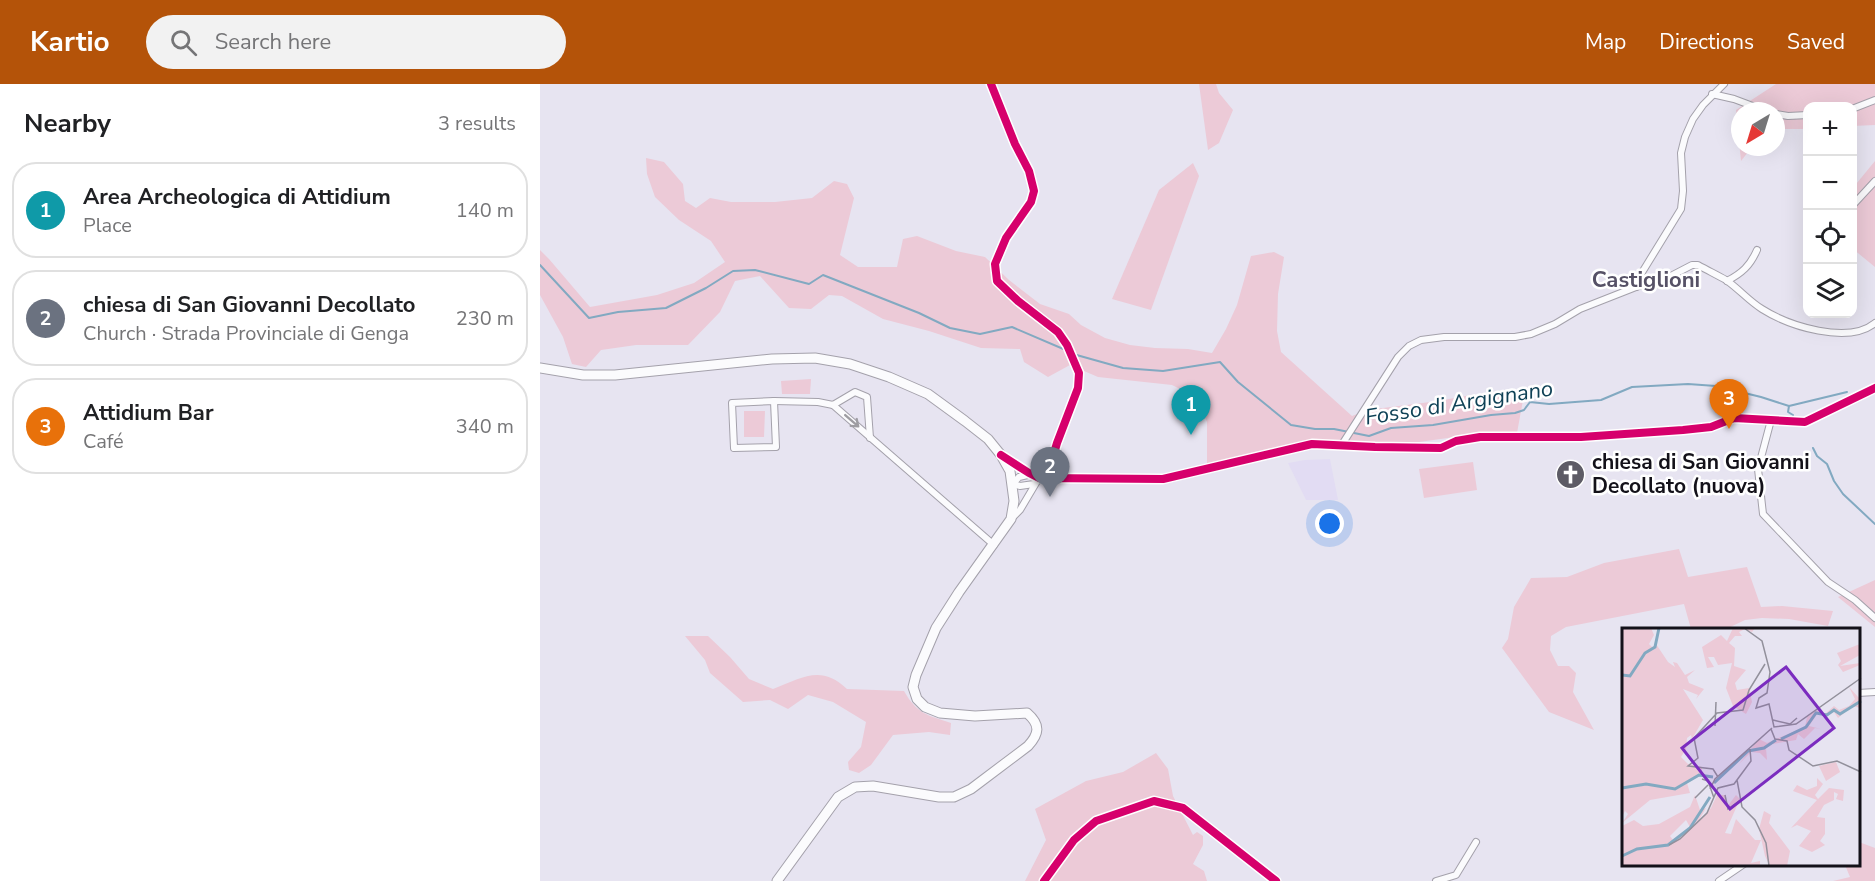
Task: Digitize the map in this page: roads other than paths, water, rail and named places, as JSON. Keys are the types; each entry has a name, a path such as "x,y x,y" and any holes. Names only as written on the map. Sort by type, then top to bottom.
{"main road":[{"path":"540,368 583,375 615,375 772,359 815,358 850,364 889,377 928,394 988,439 1010,471 1014,501 1011,519 936,628 913,687 917,699 925,707 940,713 975,716 1027,713 1034,719 1037,727 1035,738 1028,747 970,789 954,796 930,796 873,786 855,787 838,797 777,881"}],"street":[{"path":"991,84 1015,144 1029,171 1034,191 1031,202 1006,238 995,264 997,281 1017,301 1058,332 1080,373 1078,388 1047,477"},
{"path":"1636,287 1638,279 1681,209 1683,191 1681,153 1685,137 1693,119 1712,94 1724,84"},
{"path":"1712,94 1742,102"},
{"path":"1857,107 1875,100"},
{"path":"1785,116 1803,115"},
{"path":"1857,201 1875,181"},
{"path":"1727,281 1743,272 1753,260 1757,250"},
{"path":"1342,443 1398,357 1408,346 1421,340 1515,337 1531,334 1545,329 1580,309 1636,287 1667,278 1692,265 1698,265 1727,281 1752,303 1790,323 1843,334 1859,332 1875,323"},
{"path":"1001,455 1039,478 1163,479 1312,444 1342,443 1441,448 1456,441 1480,437 1615,435 1711,427 1734,418 1805,422 1875,388"},
{"path":"833,405 855,392 867,397 870,438"},
{"path":"774,401 776,447 734,448 732,403 774,401 818,402 833,405 994,545"},
{"path":"1771,420 1758,469 1763,514 1828,582 1855,600 1875,618"},
{"path":"1032,474 1019,477 1013,484 1020,486 1034,484"},
{"path":"1011,519 1027,500 1039,478"},
{"path":"1860,693 1875,692"},
{"path":"1044,881 1074,840 1096,821 1155,801 1184,808 1276,881"},
{"path":"1436,881 1456,875 1476,842"},
{"path":"1719,881 1741,866"}],"waterway":[{"name":"Fosso di Argignano","path":"540,265 589,318 618,312 666,308 706,288 733,271 755,270 809,284 823,275 919,313 950,328 980,334 1012,327 1068,351"},
{"name":"Fosso di Argignano","path":"1073,354 1123,368 1163,371 1220,362 1238,382 1291,425 1334,429 1369,436 1391,428 1433,425 1515,413 1524,410 1530,402 1549,404 1601,400 1632,387 1688,384 1716,386 1789,406 1847,392"},
{"path":"1789,406 1788,412 1793,415"},
{"path":"1813,448 1817,456 1827,464 1834,481 1843,494 1875,524"}],"place":[{"name":"Attidium Bar","path":"1729,429"},
{"name":"Area Archeologica di Attidium","path":"1191,435"},
{"name":"chiesa di San Giovanni Decollato (nuova)","path":"1571,474"},
{"name":"chiesa di San Giovanni Decollato","path":"1050,497"}],"district":[{"name":"Castiglioni","path":"1646,280"}]}
